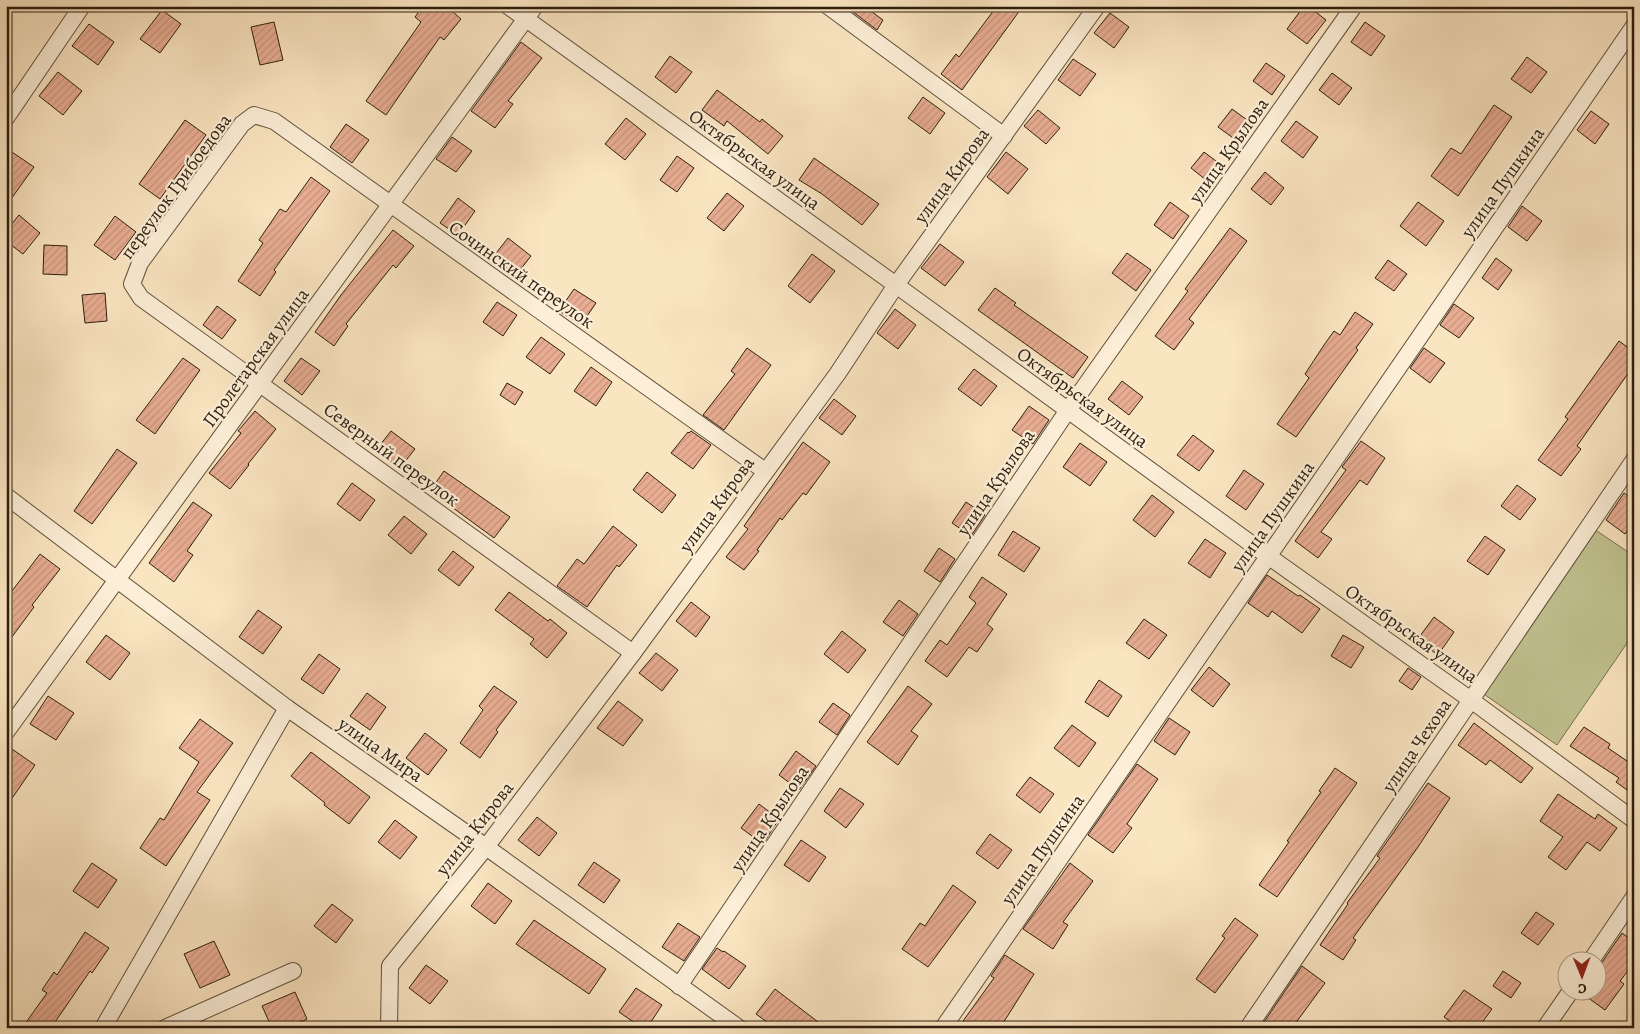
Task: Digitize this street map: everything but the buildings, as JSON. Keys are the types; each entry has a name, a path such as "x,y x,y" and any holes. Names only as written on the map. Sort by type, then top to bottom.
{"street":[{"path":"6,118 82,6"},
{"name":"Октябрьская улица","path":"508,6 531,13 896,285 1634,820"},
{"path":"828,6 1004,136"},
{"name":"улица Кирова","path":"389,1028 390,966 486,847 632,653 838,373 896,285 1097,6"},
{"name":"улица Крылова","path":"679,986 1068,410 1354,6"},
{"name":"Пролетарская улица","path":"7,729 531,13"},
{"name":"улица Пушкина","path":"943,1028 1634,26"},
{"name":"Сочинский переулок","path":"254,115 274,121 765,471"},
{"name":"переулок Грибоедова","path":"132,284 140,262 242,124 254,115"},
{"name":"Северный переулок","path":"132,284 142,298 632,653"},
{"name":"улица Чехова","path":"1248,1028 1634,460"},
{"name":"улица Мира","path":"6,496 288,708 739,1028"},
{"path":"102,1028 288,708"},
{"path":"1597,952 1634,898"},
{"path":"165,1028 293,972"},
{"path":"1545,1028 1563,1002"}],"green space":[{"path":"1591,527 1634,556 1634,633 1557,745 1478,690"}]}
